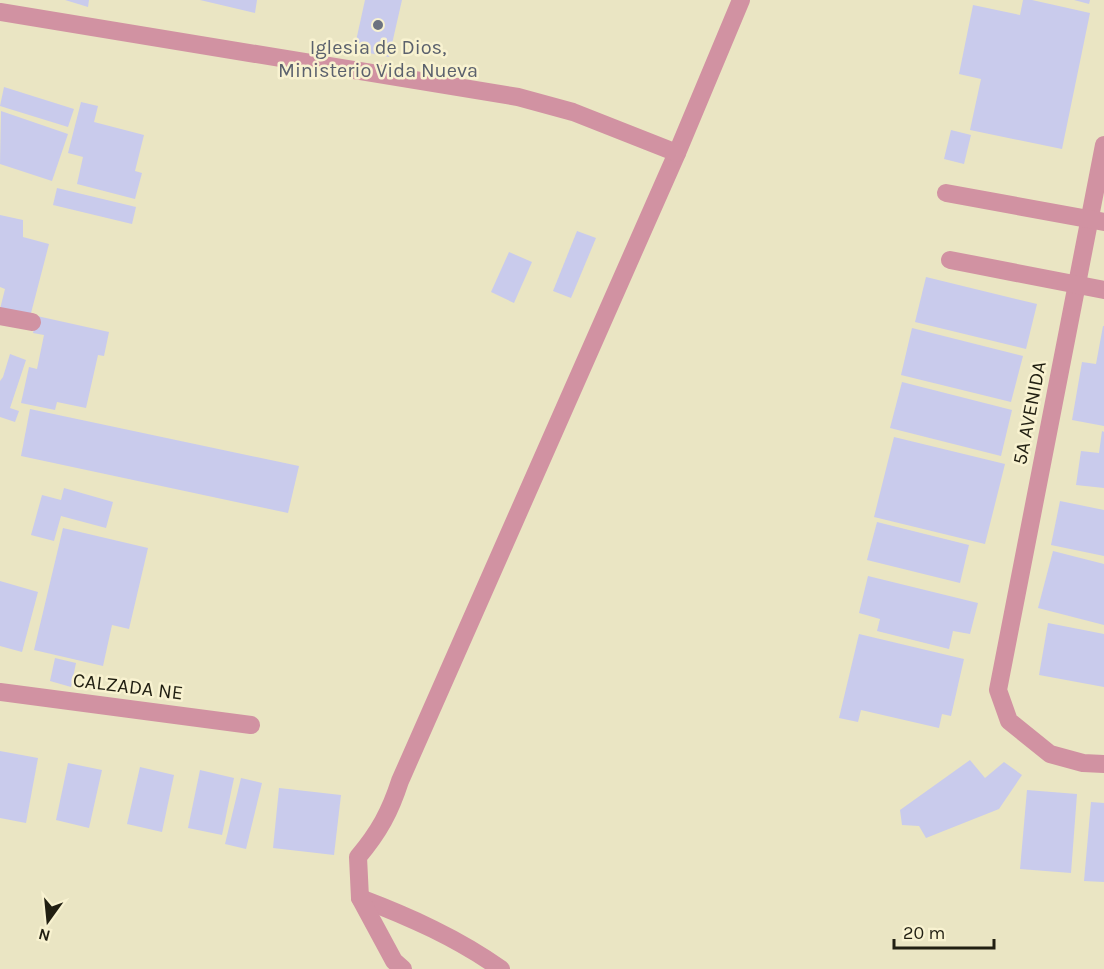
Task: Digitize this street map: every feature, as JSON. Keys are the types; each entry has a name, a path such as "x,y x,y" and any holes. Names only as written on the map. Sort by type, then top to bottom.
{"street":[{"path":"403,969 394,961 360,898 358,857 378,833 392,807 400,781 677,153 741,0"},
{"path":"0,12 518,97 573,112 677,153"},
{"name":"5A AVENIDA","path":"1104,145 1096,220 1077,285 998,690 1009,722 1050,754 1083,763 1104,764"},
{"path":"946,193 1096,220"},
{"path":"950,260 1104,290"},
{"path":"0,316 32,322"},
{"name":"CALZADA NE","path":"0,692 251,725"},
{"path":"360,898 416,920 473,950 501,969"}],"building":[{"path":"65,0 89,0 88,7"},
{"path":"200,0 257,0 255,13"},
{"name":"Iglesia de Dios, Ministerio Vida Nueva","path":"365,0 402,0 389,57 354,50"},
{"path":"1023,0 1090,13 1062,149 970,130 981,79 959,74 973,5 1020,15"},
{"path":"1074,0 1090,0 1089,4"},
{"path":"4,87 74,109 68,127 0,106"},
{"path":"81,102 98,106 94,122 144,135 135,171 142,173 135,199 77,184 83,157 68,153"},
{"path":"1,111 68,134 52,181 0,164"},
{"path":"951,130 971,135 964,164 944,159"},
{"path":"57,188 136,207 132,224 53,205"},
{"path":"0,215 23,220 23,237 49,244 30,317 0,309 5,289 0,287"},
{"path":"577,231 596,238 571,298 553,291"},
{"path":"509,252 532,262 514,303 491,292"},
{"path":"926,277 1037,304 1026,349 915,322"},
{"path":"37,316 109,332 104,356 98,355 86,408 57,402 55,410 21,403 29,367 37,369 44,335 33,333"},
{"path":"1103,326 1104,426 1072,420 1082,362 1096,364"},
{"path":"912,328 1023,356 1011,402 901,375"},
{"path":"10,354 26,360 10,408 19,411 15,422 0,417 0,381"},
{"path":"902,382 1012,410 1001,456 890,428"},
{"path":"30,409 299,466 288,513 21,456"},
{"path":"1102,431 1104,432 1104,488 1076,485 1081,451 1099,453"},
{"path":"894,437 1005,464 985,544 874,517"},
{"path":"64,488 113,502 106,528 61,516 54,541 31,535 42,495 61,500"},
{"path":"1060,501 1104,510 1104,556 1051,545"},
{"path":"877,522 969,545 960,583 867,560"},
{"path":"63,528 148,548 129,629 112,625 103,666 34,650"},
{"path":"1053,551 1104,564 1104,625 1038,608"},
{"path":"868,576 978,603 970,634 953,631 949,649 877,631 880,619 859,613"},
{"path":"0,581 38,592 22,652 0,646"},
{"path":"1048,623 1104,634 1104,687 1039,675"},
{"path":"859,634 964,659 951,716 942,714 939,728 861,710 858,722 839,718"},
{"path":"55,658 76,663 71,687 50,681"},
{"path":"0,751 38,758 26,823 0,818"},
{"path":"970,760 985,778 1004,762 1022,775 999,809 926,838 919,826 902,825 900,810"},
{"path":"68,763 102,770 89,828 56,820"},
{"path":"140,767 174,775 162,832 127,824"},
{"path":"200,770 234,778 222,835 188,828"},
{"path":"241,778 262,783 246,849 225,844"},
{"path":"279,788 341,795 334,855 273,848"},
{"path":"1027,790 1077,794 1071,873 1020,869"},
{"path":"1091,802 1104,803 1104,882 1084,881"}],"place":[{"name":"Iglesia de Dios, Ministerio Vida Nueva","path":"378,25"}]}
